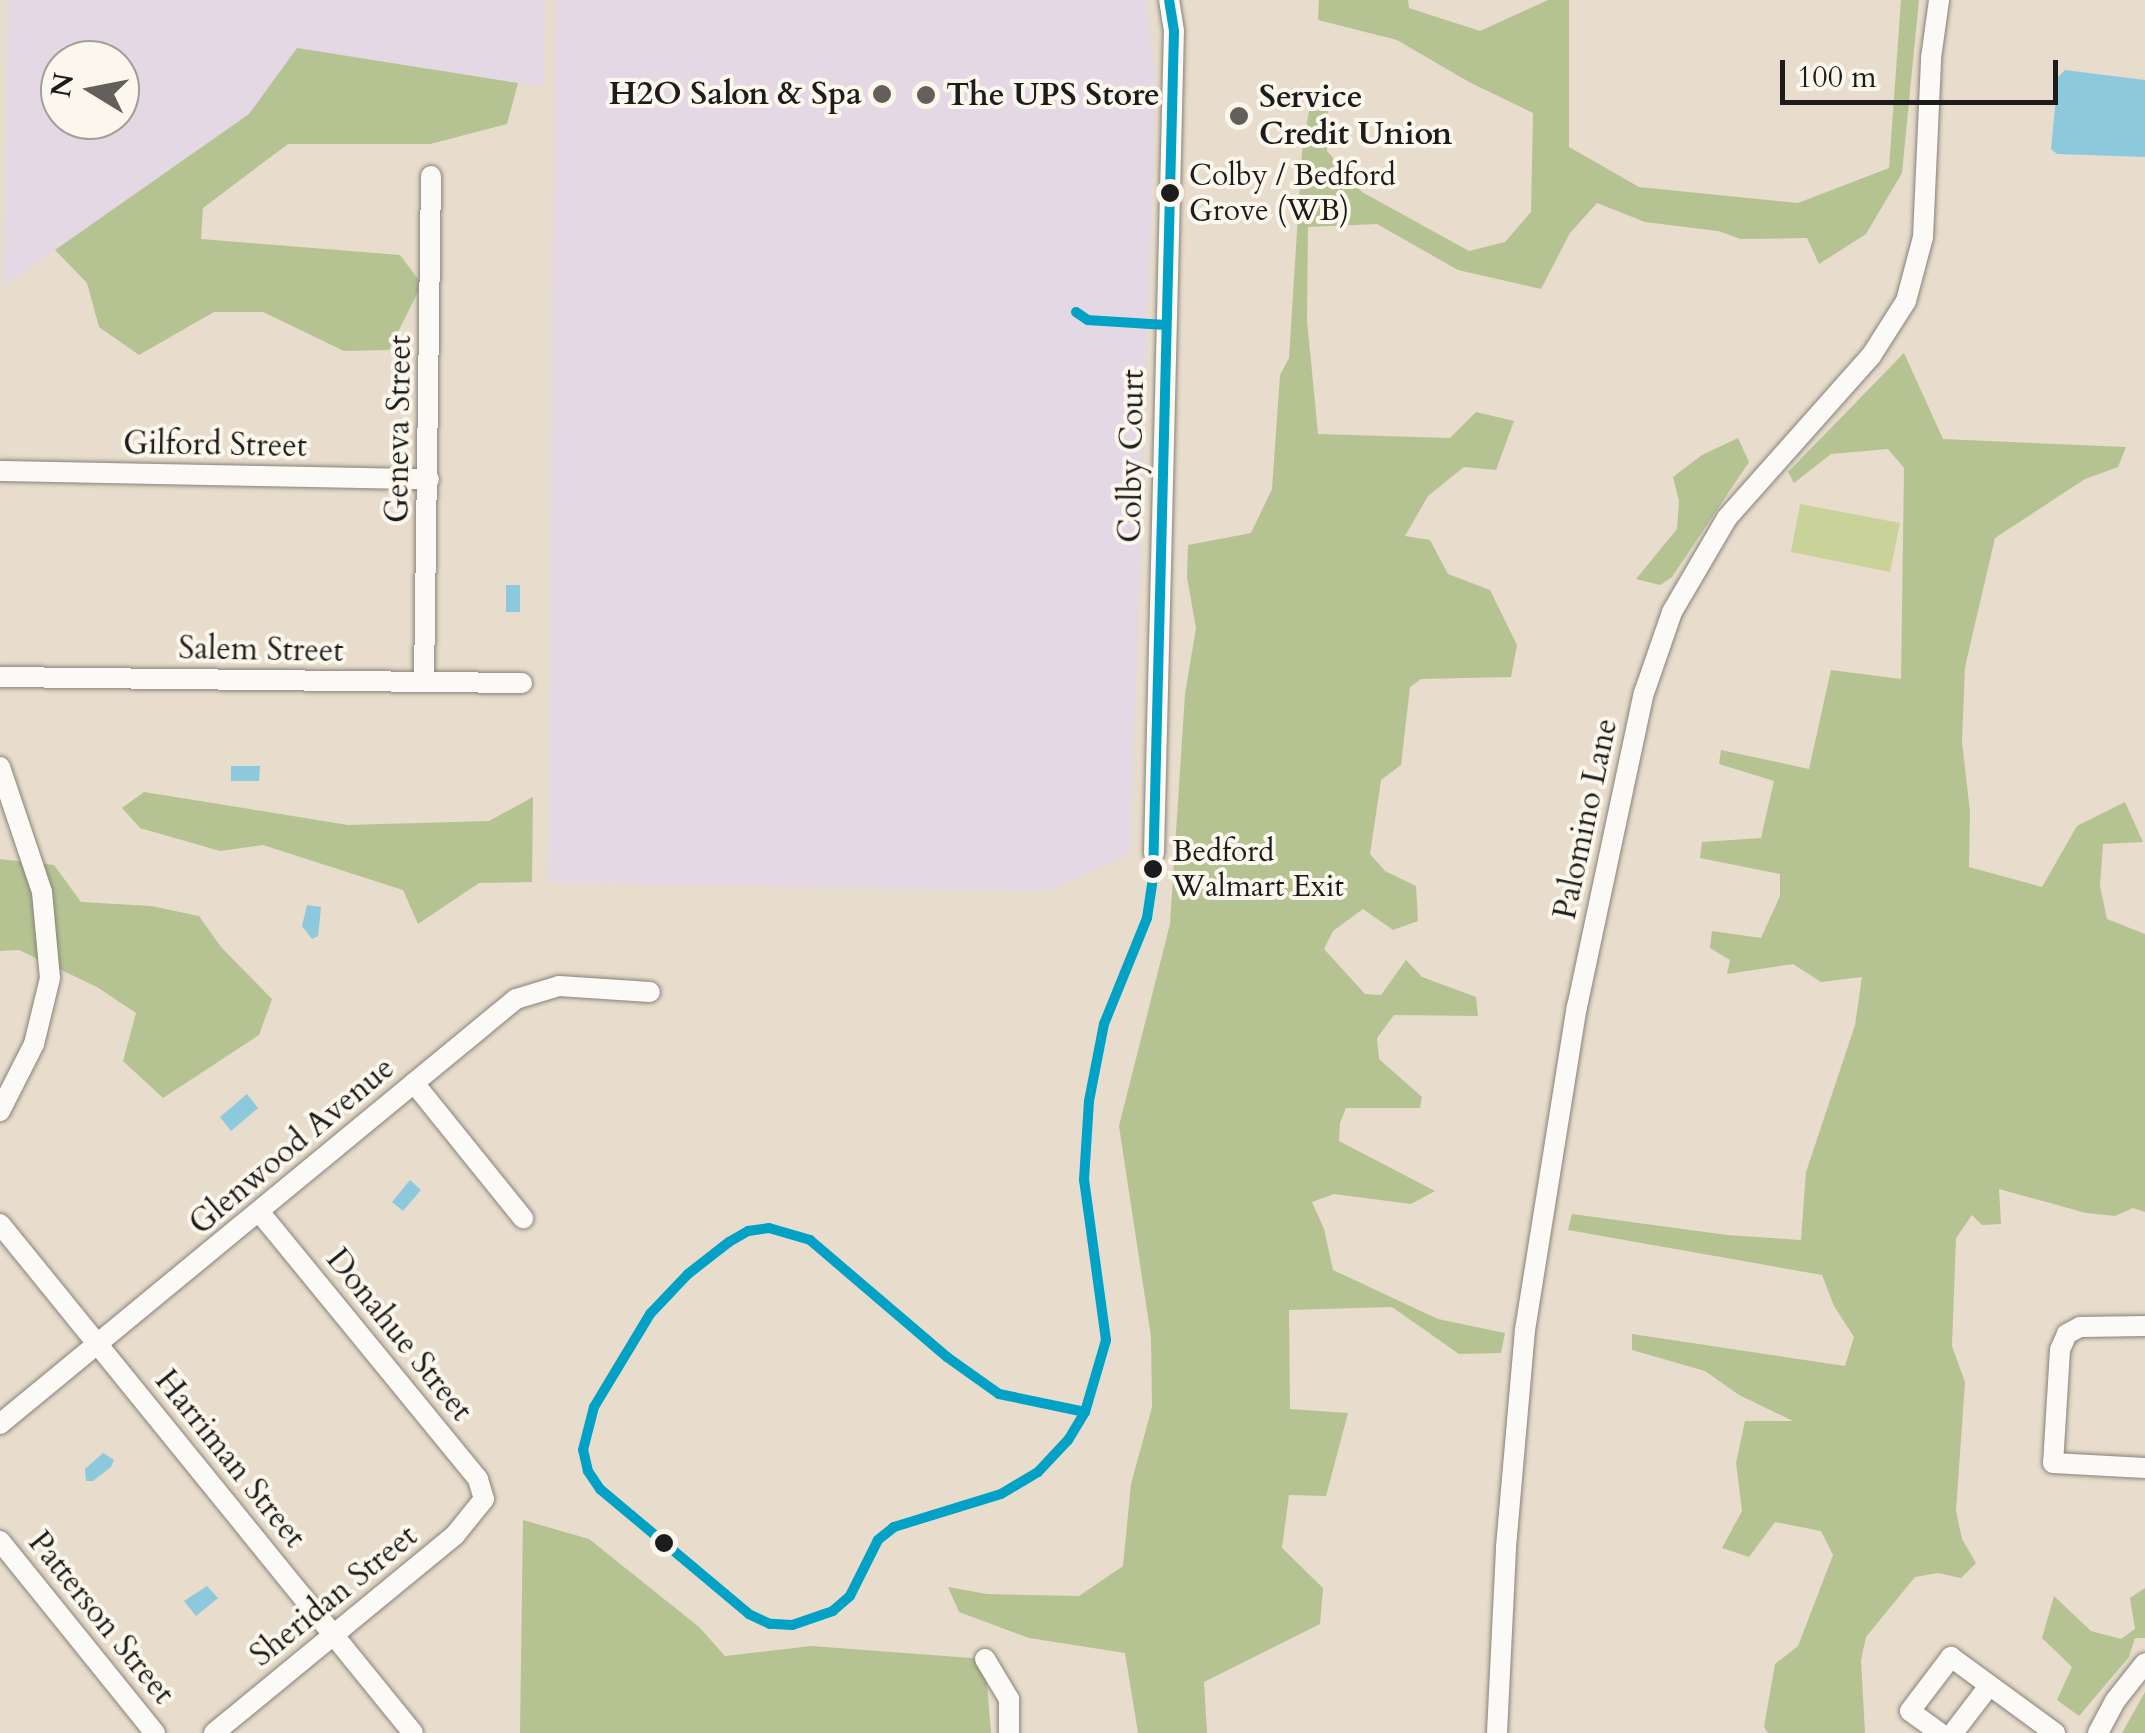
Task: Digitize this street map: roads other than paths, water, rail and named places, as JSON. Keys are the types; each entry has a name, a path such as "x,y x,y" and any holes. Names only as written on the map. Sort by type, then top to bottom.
{"street":[{"name":"Colby Court","path":"1154,853 1174,30 1169,0"},
{"name":"Palomino Lane","path":"1497,1733 1507,1529 1525,1330 1578,1007 1644,693 1672,612 1727,518 1871,356 1906,301 1924,237 1931,58 1939,0"},
{"name":"Geneva Street","path":"424,682 431,176"},
{"name":"Gilford Street","path":"0,471 429,480"},
{"name":"Salem Street","path":"0,677 522,683"},
{"path":"0,766 42,892 50,978 34,1044 0,1111"},
{"name":"Glenwood Avenue","path":"0,1424 516,999 559,986 650,992"},
{"path":"414,1083 523,1218"},
{"name":"Donahue Street","path":"260,1213 478,1480 484,1499"},
{"name":"Harriman Street","path":"0,1224 413,1733"},
{"path":"2145,1326 2080,1327 2066,1334 2060,1350 2053,1463 2145,1468"},
{"name":"Sheridan Street","path":"214,1733 456,1535 484,1499"},
{"name":"Patterson Street","path":"0,1542 155,1733"},
{"path":"1940,1733 1910,1710 1951,1657 2054,1733"},
{"path":"985,1659 1008,1699 1009,1733"},
{"path":"2098,1733 2115,1701 2145,1663"},
{"path":"1953,1733 1989,1686"}],"water":[{"path":"2065,70 2145,80 2145,157 2057,154 2051,149 2058,77"},
{"path":"506,585 520,585 520,612 506,612"},
{"path":"231,766 260,766 259,781 231,781"},
{"path":"307,905 321,907 318,936 312,939 302,926"},
{"path":"247,1094 258,1108 231,1131 220,1117"},
{"path":"410,1180 421,1190 403,1211 392,1202"},
{"path":"103,1453 114,1460 111,1467 93,1481 86,1481 85,1469"},
{"path":"207,1586 218,1598 196,1616 184,1601"}],"place":[{"name":"H2O Salon & Spa","path":"882,94"},
{"name":"The UPS Store","path":"926,95"},
{"name":"Service Credit Union","path":"1239,116"},
{"name":"Colby / Bedford Grove (WB)","path":"1170,193"},
{"name":"Bedford Walmart Exit","path":"1153,869"}]}
